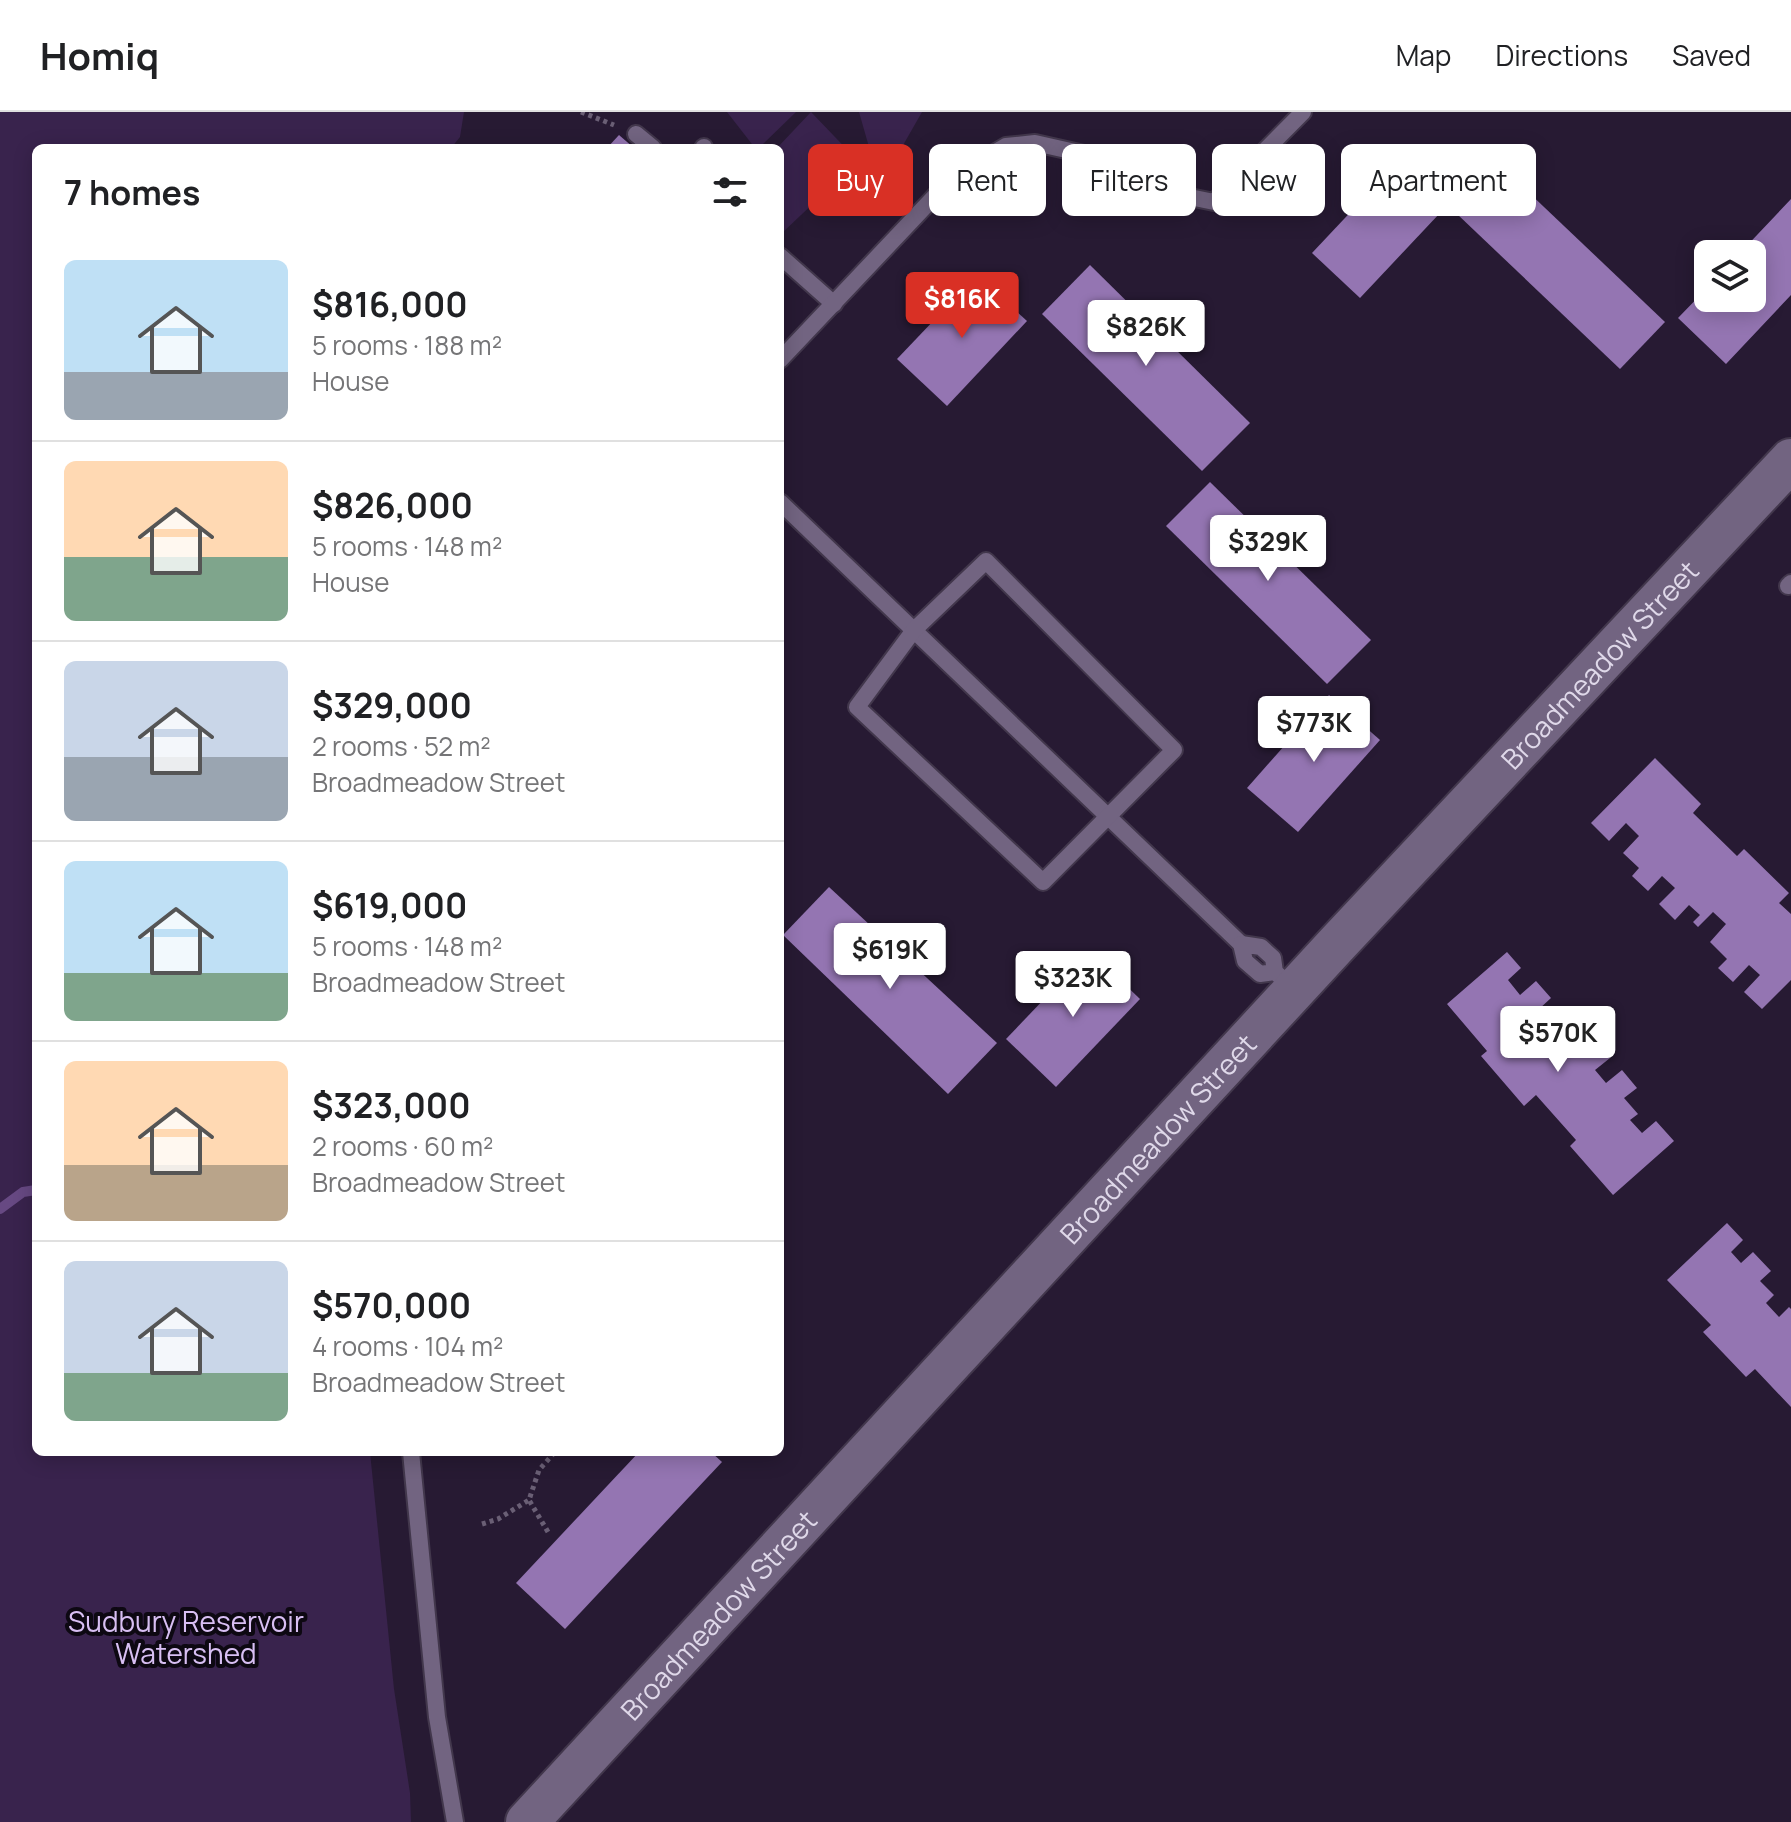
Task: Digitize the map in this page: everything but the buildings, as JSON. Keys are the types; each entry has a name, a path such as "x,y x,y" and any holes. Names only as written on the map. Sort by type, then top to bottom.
{"street":[{"name":"Broadmeadow Street","path":"527,1822 1285,981 1791,460"}],"lane":[{"path":"784,356 952,178 1006,146 1035,143 1084,154 1151,189 1214,202 1303,112"},
{"path":"636,134 648,144"},
{"path":"784,260 834,304"},
{"path":"784,506 1241,944 1261,947 1273,958 1285,981"},
{"path":"986,561 1174,750 1043,882 857,707 914,630 986,561"},
{"path":"411,1456 437,1717 455,1822"}],"path":[{"path":"581,112 636,134"},
{"path":"482,1524 498,1519 529,1500 539,1470 550,1456"},
{"path":"529,1500 548,1532"}],"green space":[{"name":"Sudbury Reservoir Watershed","path":"0,112 464,112 460,137 454,144 32,144 32,1456 370,1456 411,1822 0,1822"},
{"path":"727,112 796,112 763,144 752,144"},
{"path":"811,112 842,144 808,144 808,208 784,231 784,144 781,144"},
{"path":"859,112 922,112 904,144 868,144"}],"waterway":[{"path":"0,1209 23,1192 32,1191"}]}
